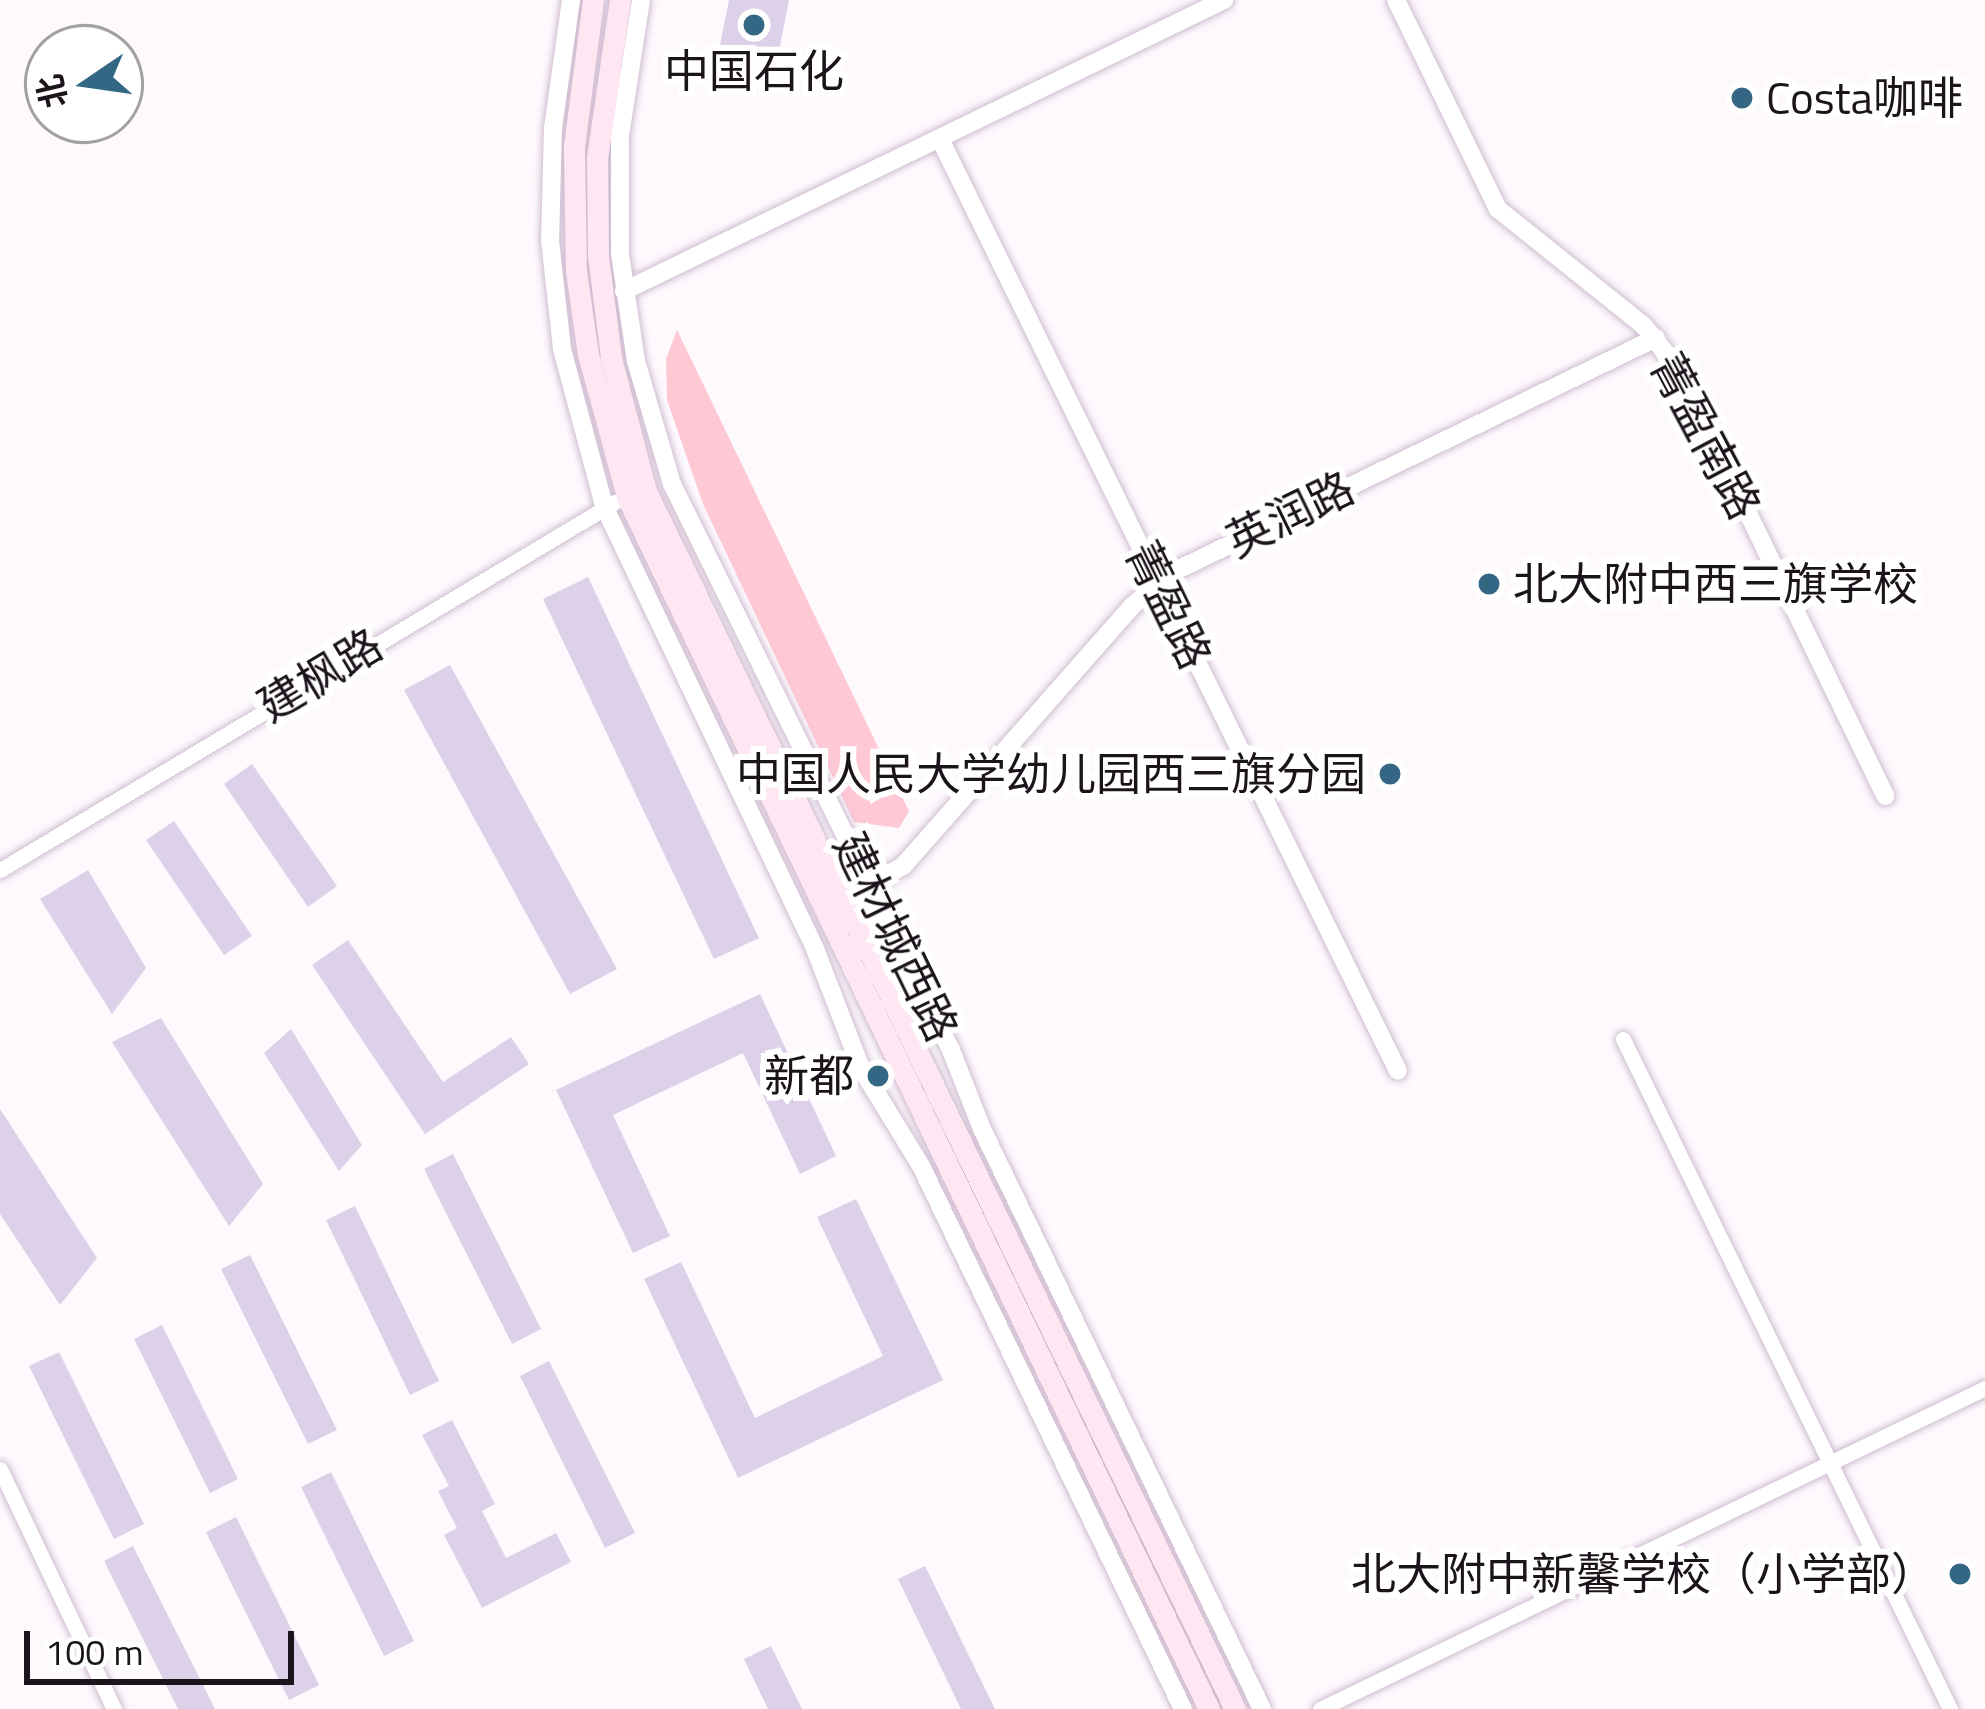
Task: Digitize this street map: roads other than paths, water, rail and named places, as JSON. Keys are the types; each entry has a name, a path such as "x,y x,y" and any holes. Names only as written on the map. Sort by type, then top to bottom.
{"main road":[{"name":"建材城西路","path":"593,0 574,147 576,271 592,374 637,494 1209,1709"},
{"name":"建材城西路","path":"620,0 596,191 605,324 637,494"},
{"name":"建材城西路","path":"833,905 1235,1709"}],"street":[{"name":"建材城西路","path":"571,0 553,128 551,259 566,366 604,506 815,950 845,1035 921,1166 1183,1709"},
{"name":"建材城西路","path":"640,0 620,135 624,291 629,329 685,514 872,886 1262,1709"},
{"path":"624,291 1224,0"},
{"name":"菁盈南路","path":"1396,0 1498,209 1656,338 1886,796"},
{"name":"菁盈路","path":"940,139 1398,1071"},
{"path":"627,429 629,329"},
{"name":"英润路","path":"833,905 872,886 910,858 1158,582 1656,338"},
{"name":"建枫路","path":"0,870 604,506 637,494"},
{"path":"1623,1039 1950,1709"},
{"path":"1320,1709 1985,1388"},
{"path":"0,1469 114,1709"}],"place":[{"name":"中国石化","path":"754,25"},
{"name":"Costa咖啡","path":"1742,98"},
{"name":"北大附中西三旗学校","path":"1489,584"},
{"name":"中国人民大学幼儿园西三旗分园","path":"1390,774"},
{"name":"新都","path":"878,1076"},
{"name":"北大附中新馨学校（小学部）","path":"1960,1574"}]}
